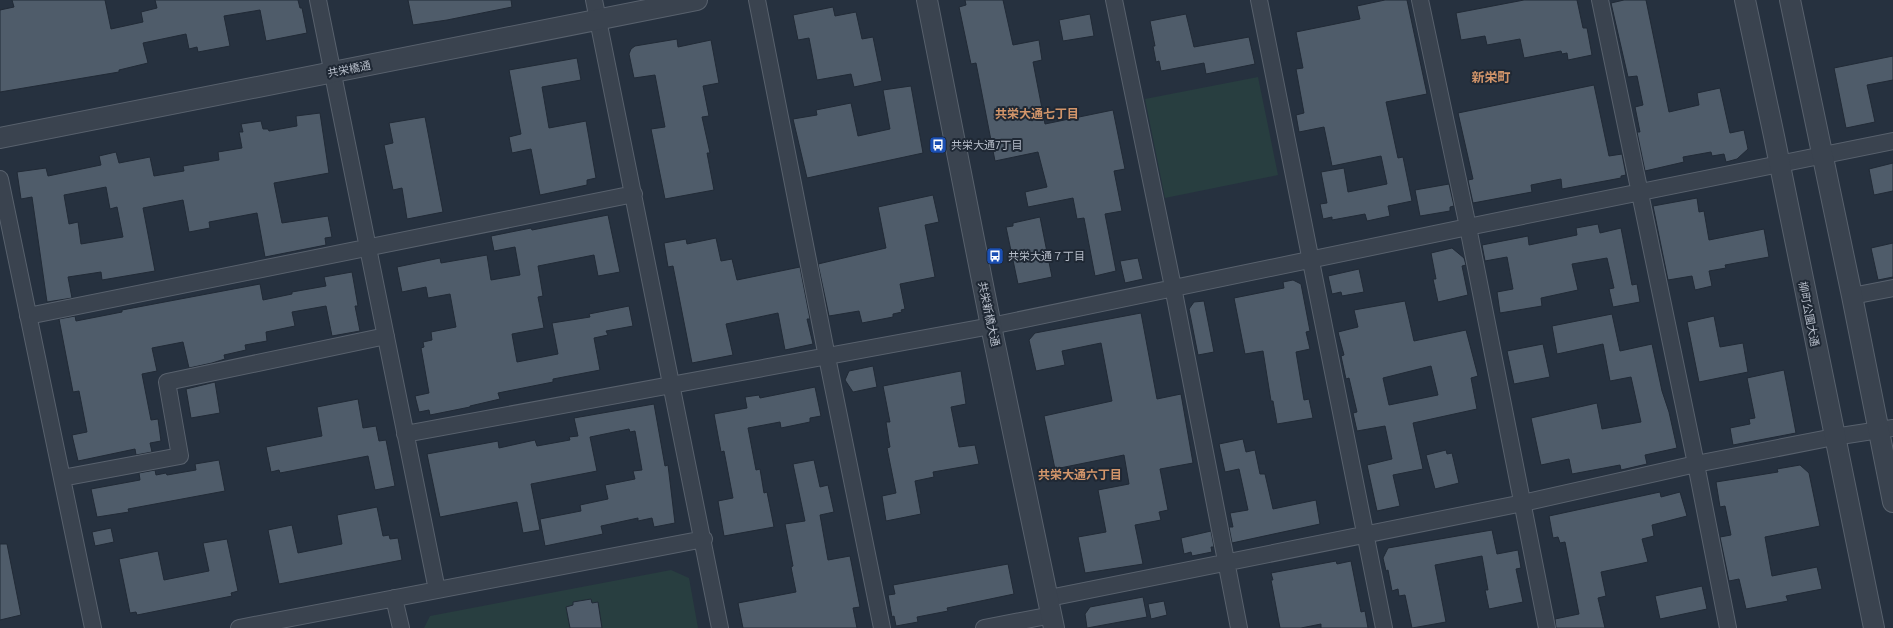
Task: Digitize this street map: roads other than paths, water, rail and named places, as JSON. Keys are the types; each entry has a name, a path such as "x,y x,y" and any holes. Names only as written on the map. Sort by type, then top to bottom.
{"street":[{"path":"318,0 437,590"},
{"path":"594,0 671,385 704,539 720,628"},
{"name":"共栄橋通","path":"0,138 697,0"},
{"path":"757,0 882,628"},
{"name":"共栄新橋大通","path":"927,0 991,326 1052,614"},
{"path":"1114,0 1173,287 1225,562 1239,628"},
{"path":"1259,0 1384,628"},
{"path":"1420,0 1468,226 1547,628"},
{"path":"1600,0 1696,464 1728,628"},
{"name":"柳町公園大通","path":"1745,0 1780,164 1834,437 1874,628"},
{"path":"1790,0 1852,296 1886,429 1893,502"},
{"path":"406,434 991,326 1468,226 1893,141"},
{"path":"0,179 93,628"},
{"path":"28,316 368,246 634,194"},
{"path":"1852,296 1893,288"},
{"path":"62,478 180,456 167,382 386,336"},
{"path":"984,628 1052,614 1225,562 1523,503 1696,464 1834,437 1886,429"},
{"path":"239,628 704,539"},
{"path":"394,598 401,628"}],"place":[{"name":"共栄大通7丁目","path":"938,145"},
{"name":"共栄大通７丁目","path":"995,256"}],"district":[{"name":"新栄町","path":"1491,77"},
{"name":"共栄大通七丁目","path":"1037,114"},
{"name":"共栄大通六丁目","path":"1080,475"}]}
